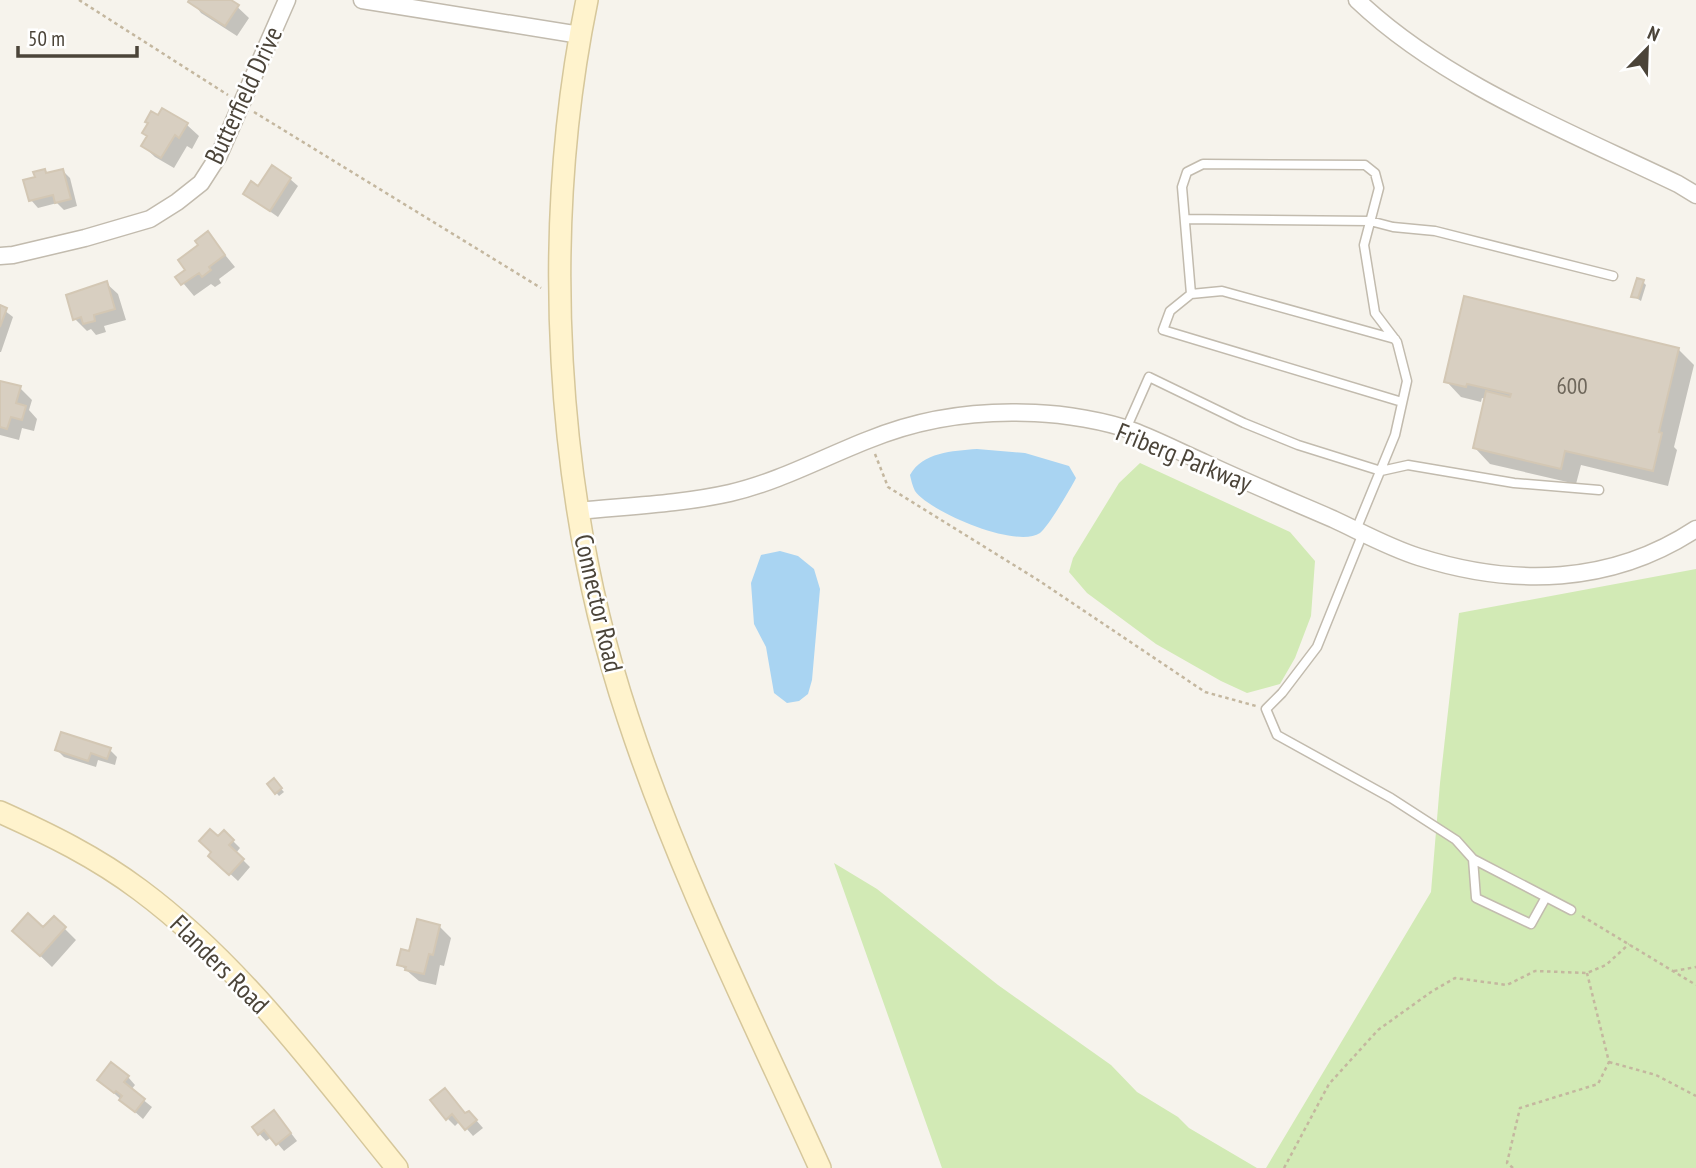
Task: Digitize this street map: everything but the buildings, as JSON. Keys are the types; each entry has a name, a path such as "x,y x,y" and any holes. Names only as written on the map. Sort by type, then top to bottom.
{"street":[{"name":"Butterfield Drive","path":"0,256 49,247 150,219 201,183 219,155 287,0"},
{"path":"362,0 580,35"},
{"name":"Connector Road","path":"587,0 565,140 560,247 569,441 578,511 596,605 611,664 647,771 710,927 820,1168"},
{"path":"1357,0 1401,38 1488,93 1667,178 1696,195"},
{"name":"Friberg Parkway","path":"578,511 731,493 799,470 868,439 909,425 973,413 1039,413 1126,429 1416,557 1507,577 1593,572 1674,544 1696,529"},
{"name":"Flanders Road","path":"0,812 81,850 141,890 195,936 276,1021 397,1168"}],"lane":[{"path":"1191,294 1182,187 1187,172 1203,164 1365,165 1375,173 1379,188 1364,245 1375,313 1396,339 1407,381 1395,435 1317,647 1266,709 1277,735 1391,798 1456,840 1473,859 1574,911"},
{"path":"1185,219 1370,221 1393,227 1435,231 1614,275"},
{"path":"1396,339 1222,291 1191,294 1170,312 1163,330 1402,402"},
{"path":"1126,429 1149,377 1244,423 1298,445 1381,471 1408,465 1514,483 1599,491"},
{"path":"1473,859 1476,898 1531,923 1546,897"}],"path":[{"path":"79,0 242,105 561,301"},
{"path":"868,439 888,486 1038,580 1205,692 1266,709"},
{"path":"1574,911 1696,985"},
{"path":"1284,1168 1329,1084 1378,1030 1431,992 1455,978 1507,985 1535,971 1587,973 1606,965 1629,944"},
{"path":"1674,971 1696,967"},
{"path":"1513,1168 1507,1163 1520,1108 1598,1084 1609,1062 1587,973"},
{"path":"1609,1062 1656,1075 1696,1096"}],"green space":[{"path":"1140,463 1290,532 1315,561 1311,616 1295,658 1280,684 1247,693 1221,681 1156,644 1087,593 1069,572 1073,558 1119,483"},
{"path":"1696,569 1696,1168 1266,1168 1431,892 1459,613"},
{"path":"834,863 877,889 998,985 1111,1065 1137,1092 1178,1117 1189,1128 1257,1168 942,1168"}],"water":[{"path":"977,449 1025,453 1069,466 1076,478 1054,516 1040,533 1028,537 1012,536 974,526 937,509 915,491 910,475 922,462 939,454"},
{"path":"780,551 798,556 814,569 820,589 812,680 808,694 799,701 787,703 774,693 766,647 754,624 751,583 761,555"}]}
